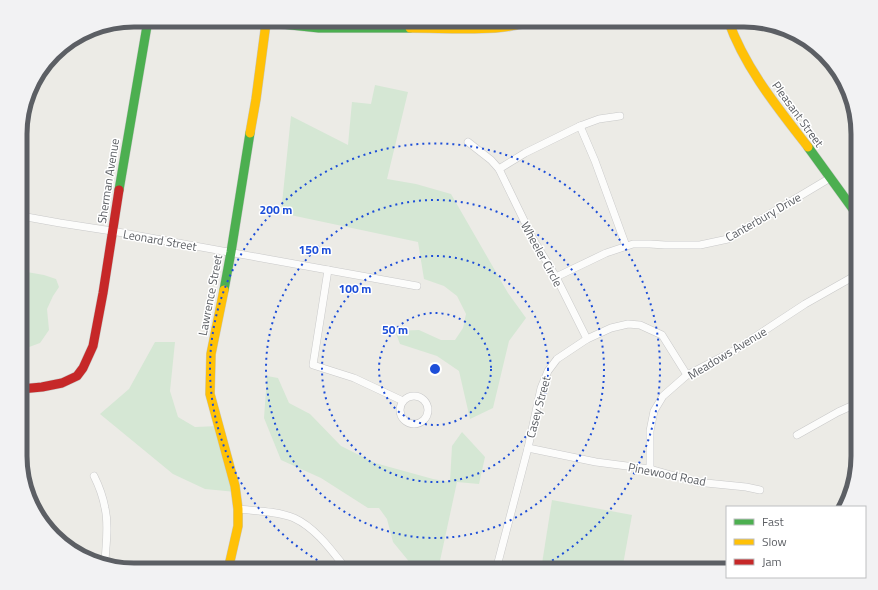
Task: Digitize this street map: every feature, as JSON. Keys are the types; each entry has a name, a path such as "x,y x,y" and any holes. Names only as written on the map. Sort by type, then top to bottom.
{"street":[{"name":"Sherman Avenue","path":"27,388 62,383 77,376 83,368 93,346 147,27"},
{"name":"Lawrence Street","path":"230,563 238,526 238,509 235,486 210,394 211,354 231,252 256,99 265,27"},
{"path":"398,27 470,29 503,27"},
{"name":"Pleasant Street","path":"731,27 752,71 851,206"},
{"path":"499,170 524,153 580,126 599,119 620,116"},
{"path":"580,126 595,161 626,246"},
{"name":"Wheeler Circle","path":"468,142 491,160 499,170 533,239 556,277 587,339"},
{"name":"Canterbury Drive","path":"556,277 606,253 633,244 700,245 728,239 830,178"},
{"name":"Leonard Street","path":"27,217 417,286"},
{"path":"328,270 313,365 354,378 403,401"},
{"name":"Meadows Avenue","path":"650,469 650,431 654,411 663,396 688,375 735,350 806,304 851,278"},
{"name":"Casey Street","path":"498,563 528,448 541,388 548,371 557,359 587,339 612,328 628,324 640,325 662,335 688,375"},
{"path":"414,396 422,399 428,406 426,418 415,424 406,422 403,419 400,410 403,401 406,398 414,396"},
{"path":"797,435 851,406"},
{"name":"Pinewood Road","path":"528,448 596,462 650,469 696,482 746,487 760,490"},
{"path":"94,476 106,510 105,559"},
{"path":"238,509 278,514 294,519 309,527 328,546 341,563"}],"green space":[{"path":"375,85 408,92 387,179 416,184 451,194 508,293 526,318 509,341 493,408 470,419 459,371 437,356 400,344 395,331 419,330 441,340 455,340 463,328 466,314 457,296 444,286 424,279 418,242 281,213 291,116 348,145 352,102 371,104"},
{"path":"27,272 56,279 59,287 47,309 49,330 40,343 27,348"},
{"path":"155,342 175,342 170,391 178,417 195,427 219,426 236,492 205,489 173,474 100,414 129,389"},
{"path":"267,376 278,378 289,403 310,414 341,446 375,463 433,479 450,482 452,446 462,432 485,457 479,484 457,482 440,563 410,563 393,542 387,519 379,508 368,508 321,478 281,460 264,418"},
{"path":"552,500 632,515 623,563 542,563"}],"traffic: fast":[{"path":"119,190 147,27"},
{"path":"309,27 410,28"},
{"path":"224,290 250,133"},
{"path":"808,147 851,206"}],"traffic: slow":[{"path":"250,133 265,27"},
{"path":"410,28 463,29 506,27"},
{"path":"731,27 743,54 753,71 808,147"},
{"path":"224,290 211,354 210,394 235,486 238,509 238,526 230,563"}],"traffic: jam":[{"path":"27,388 62,383 77,376 83,368 93,346 119,190"}]}
